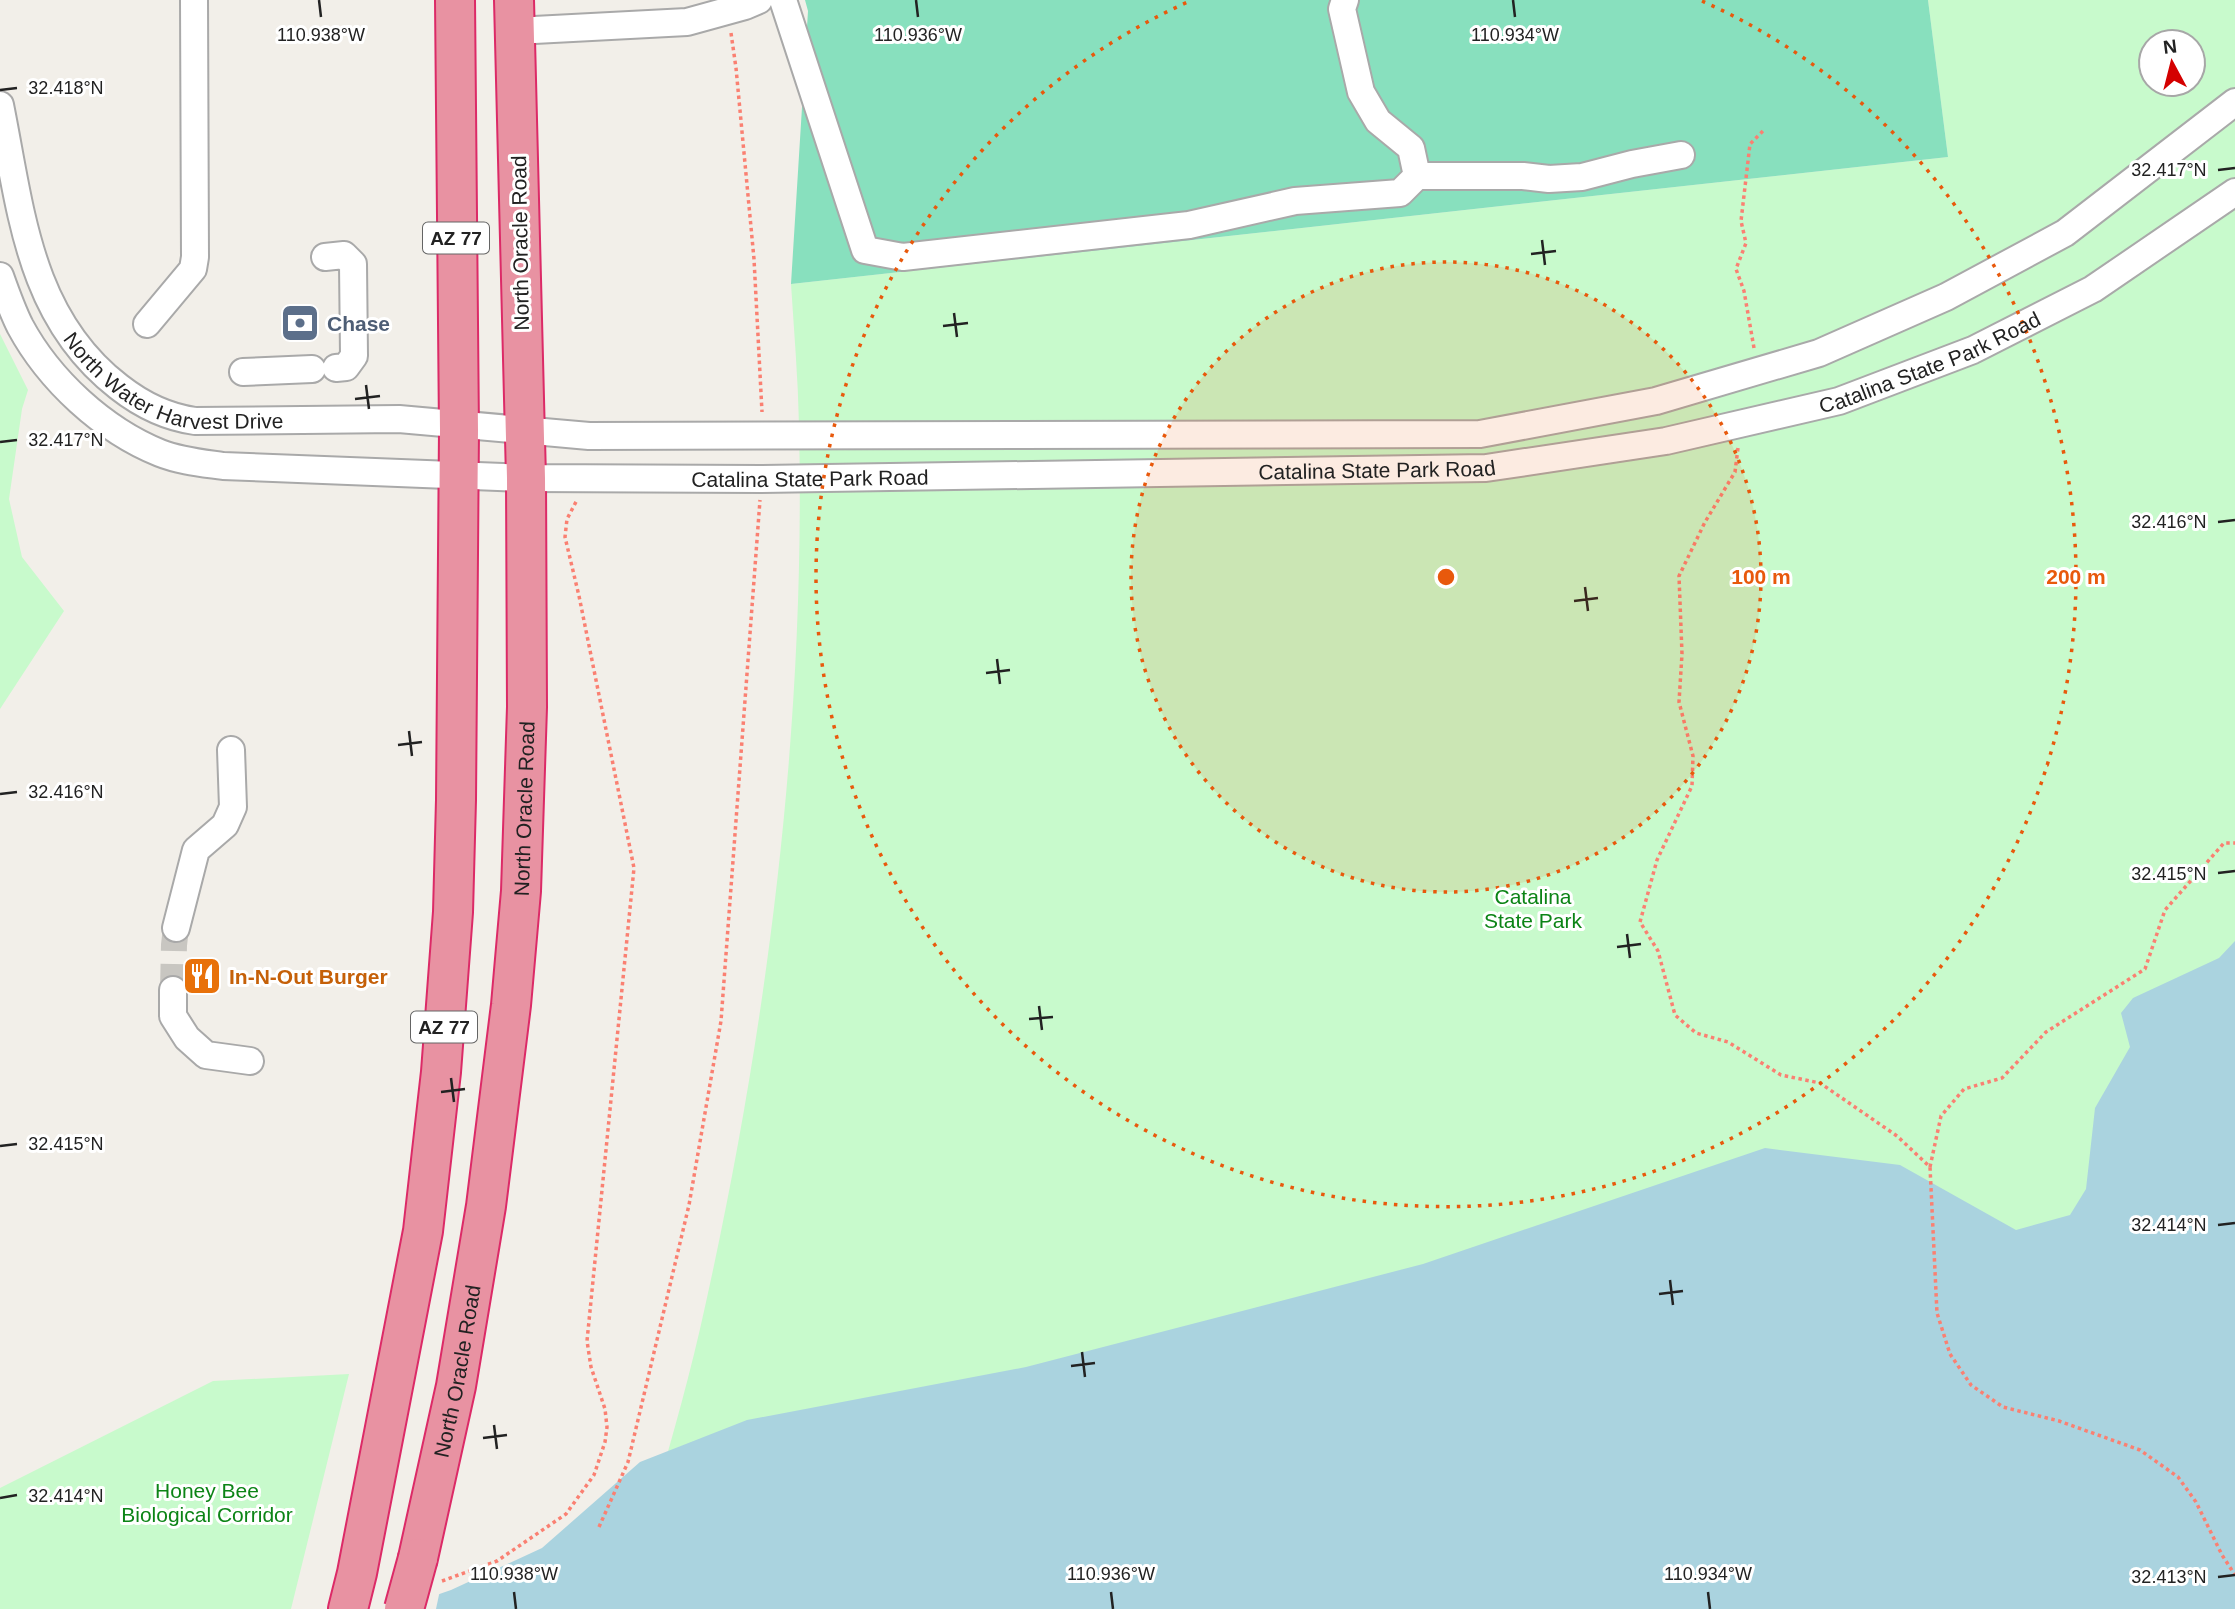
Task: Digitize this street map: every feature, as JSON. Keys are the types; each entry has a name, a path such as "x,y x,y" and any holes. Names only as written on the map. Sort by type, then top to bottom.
{"highway":[{"name":"AZ 77","path":"348,1609 423,1231 441,1072 454,884 459,475 455,0"},
{"name":"North Oracle Road","path":"404,1609 427,1571 486,1206 512,1005 521,891 527,707 526,478 514,16"}],"street":[{"path":"147,324 193,269 195,257 194,0"},
{"path":"514,16 687,22 759,0"},
{"path":"783,0 865,250 902,257 1189,225 1294,201 1400,193 1416,176 1523,176 1549,179 1582,177 1681,155"},
{"path":"1341,3 1361,92 1378,121 1411,148 1416,176"},
{"name":"Catalina State Park Road","path":"524,430 589,436 1479,434 1656,401 1819,353 1946,297 2065,233 2235,102"},
{"name":"North Water Harvest Drive","path":"0,105 27,233 41,285 62,326 76,346 104,375 130,395 175,419 195,421 399,418 524,430"},
{"name":"Catalina State Park Road","path":"459,475 526,478 807,478 1486,468 1666,441 1839,401 1973,350 2093,289 2235,192"},
{"path":"243,372 346,367 354,356 353,264 344,255 325,257"},
{"name":"North Water Harvest Drive","path":"0,276 20,326 57,377 107,423 161,454 186,461 223,466 459,475"},
{"path":"807,435 807,478"},
{"path":"176,928 196,850 225,825 233,807 231,750"},
{"path":"173,990 173,1016 187,1038 206,1055 250,1061"}],"path":[{"path":"728,11 754,260 763,435"},
{"path":"1753,373 1756,358 1744,291 1736,270 1746,243 1741,221 1750,144 1765,129"},
{"path":"1742,423 1735,472 1705,522 1679,576 1682,654 1679,702 1693,756 1692,786 1657,860 1640,922 1658,951 1675,1015 1696,1033 1728,1042 1782,1075 1820,1083 1897,1136 1930,1167"},
{"path":"427,1571 497,1561 566,1514 594,1475 605,1442 605,1409 591,1367 587,1341 634,869 565,537 567,519 577,502 578,478"},
{"path":"600,1527 628,1462 689,1205 720,1021 761,478"},
{"path":"2235,843 2224,842 2165,910 2145,969 2046,1032 2002,1078 1964,1089 1941,1116 1930,1167 1937,1313 1950,1354 1970,1385 2003,1407 2059,1421 2140,1450 2178,1477 2196,1502 2235,1575"}],"green space":[{"path":"805,0 1928,0 1948,157 791,284 808,11"},
{"name":"Catalina State Park","path":"1928,0 2235,0 2235,1609 621,1609 673,1435 700,1329 745,1106 763,993 788,767 796,653 800,539 798,407 791,284 1948,157"},
{"path":"0,334 28,390 22,409 9,499 22,557 64,611 0,709"},
{"name":"Honey Bee Biological Corridor","path":"349,1374 291,1609 0,1609 0,1488 213,1381"}],"water":[{"path":"2235,941 2235,1609 396,1609 451,1590 542,1548 640,1462 747,1420 1026,1367 1423,1264 1765,1148 1900,1165 2016,1230 2070,1215 2086,1189 2095,1108 2130,1047 2121,1013 2133,998 2219,958"}],"pier":[{"path":"440,1590 436,1609 392,1609 395,1606"}],"tunnel":[{"path":"173,990 176,928"}],"place":[{"name":"Chase","path":"300,323"},
{"name":"In-N-Out Burger","path":"202,976"}]}
